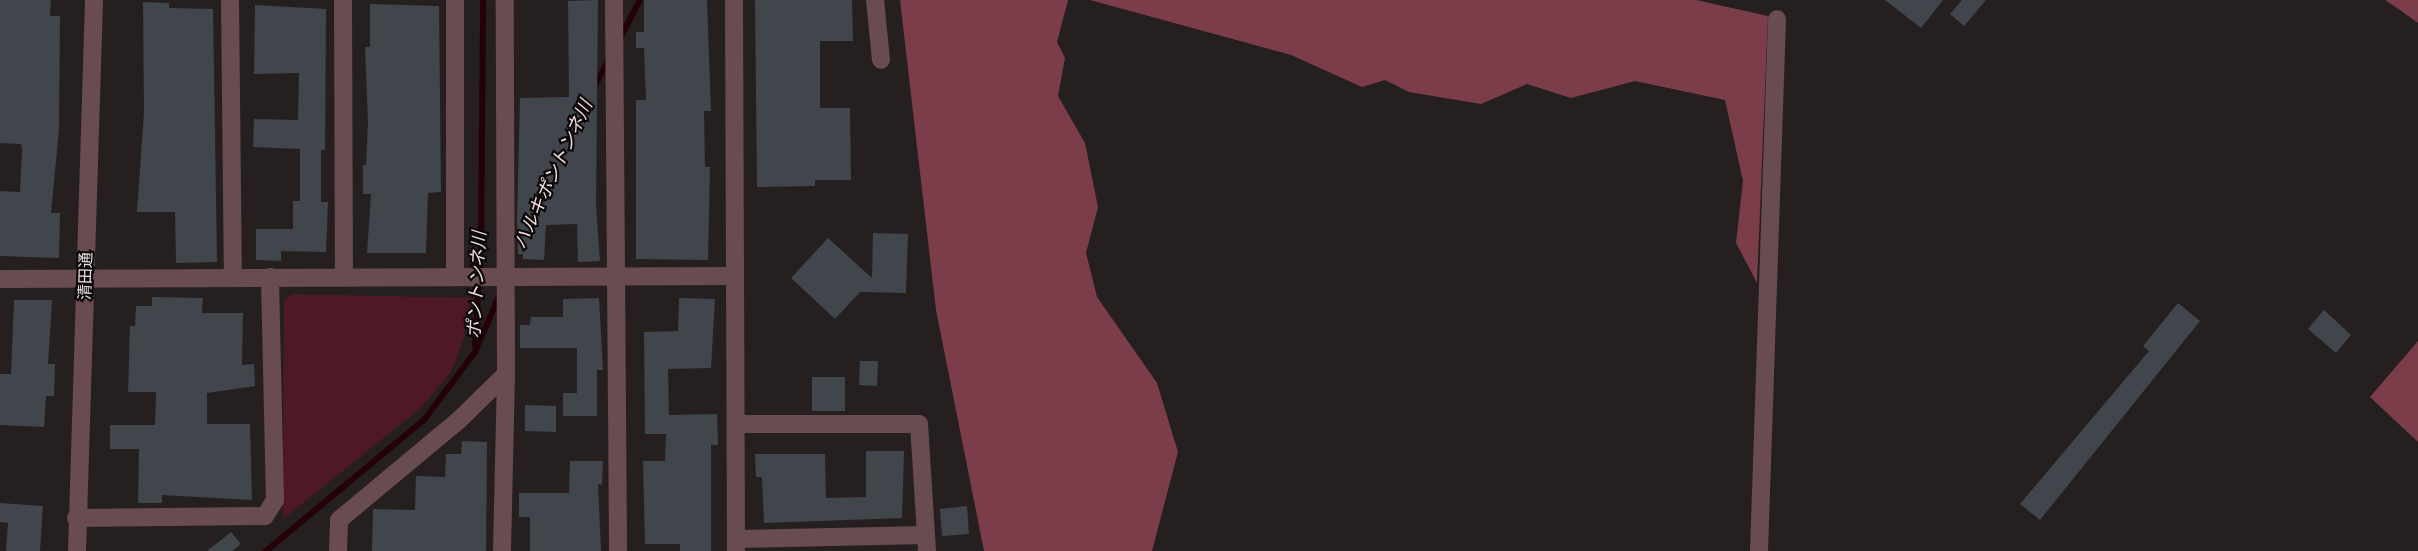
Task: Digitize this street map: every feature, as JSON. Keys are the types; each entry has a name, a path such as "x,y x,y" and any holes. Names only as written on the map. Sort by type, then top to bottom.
{"street":[{"name":"清田通","path":"77,551 76,518 87,280 94,0"},
{"path":"230,0 233,277"},
{"path":"343,0 344,277"},
{"path":"455,0 461,277"},
{"path":"502,551 506,374 500,276 505,0"},
{"path":"614,0 618,551"},
{"path":"734,0 736,545 926,543 919,424 737,424"},
{"path":"875,0 880,60"},
{"path":"1759,551 1777,19"},
{"path":"0,279 734,276"},
{"path":"76,518 265,516 275,500 270,277"},
{"path":"338,551 339,520 458,421 506,374"}],"shaded area":[{"path":"900,0 1068,0 1057,42 1065,58 1058,96 1085,143 1098,207 1086,253 1097,297 1157,383 1178,452 1152,551 984,551 936,310"},
{"path":"1090,0 1696,0 1768,16 1757,283 1736,243 1743,181 1725,100 1635,81 1571,98 1527,84 1481,104 1409,92 1385,80 1362,87 1291,55"},
{"path":"2385,0 2418,0 2418,23 2400,10"},
{"path":"292,294 471,298 464,338 451,372 422,407 283,519 284,300"},
{"path":"2418,341 2418,442 2370,397"}],"building":[{"path":"0,0 51,0 50,16 60,16 59,129 51,213 60,213 59,258 0,256 0,191 20,192 22,149 21,144 0,143"},
{"path":"598,0 596,205 600,261 578,262 577,224 546,225 544,260 523,259 523,254 518,254 517,222 520,98 569,97 568,1"},
{"path":"644,0 707,0 711,111 704,111 705,167 710,167 708,260 636,259 636,100 646,100 644,48 636,48 636,32 644,32"},
{"path":"755,0 852,0 853,41 820,41 820,108 850,108 851,180 815,180 815,186 757,187"},
{"path":"1885,0 1943,0 1921,28"},
{"path":"1962,0 1986,0 1964,26 1950,14"},
{"path":"143,2 169,3 169,8 213,9 217,262 176,263 175,212 137,212 144,112"},
{"path":"370,4 439,6 441,192 428,193 426,253 367,253 371,194 363,194 363,165 366,165 368,123 365,47 370,47"},
{"path":"255,5 326,9 325,150 321,150 321,202 328,202 326,252 281,251 281,261 256,260 256,229 293,229 293,201 300,201 300,149 253,147 254,119 298,120 299,73 254,74"},
{"path":"873,233 908,234 906,293 860,292 835,319 791,278 828,238 872,278"},
{"path":"152,297 203,298 202,313 243,313 242,365 254,364 255,386 207,393 207,424 250,424 252,500 162,495 162,503 138,503 139,449 110,449 110,425 155,425 156,392 128,392 130,326 135,326 136,306 152,306"},
{"path":"599,298 603,370 597,370 597,416 563,416 563,393 577,393 577,348 520,348 520,325 530,325 531,317 563,317 563,299"},
{"path":"679,298 715,299 711,368 668,369 669,415 717,414 718,445 711,445 711,551 680,551 680,544 645,544 643,461 665,461 666,434 645,434 644,332 678,331"},
{"path":"14,300 52,300 48,364 55,364 54,396 46,396 44,427 0,425 0,374 11,374"},
{"path":"2178,303 2200,321 2040,520 2020,504 2149,351 2143,346"},
{"path":"2324,310 2351,335 2336,353 2308,329"},
{"path":"860,361 878,361 877,386 859,385"},
{"path":"812,377 845,377 845,411 812,411"},
{"path":"525,405 556,406 556,432 525,431"},
{"path":"462,441 487,442 486,551 372,551 373,509 415,510 416,476 445,477 446,454 461,454"},
{"path":"866,451 904,451 902,518 764,523 762,477 756,477 755,454 825,454 826,498 866,497"},
{"path":"570,461 603,461 602,485 598,484 601,551 530,551 530,517 519,517 519,493 569,493"},
{"path":"0,503 43,506 40,551 6,551 8,523 0,522"},
{"path":"967,506 969,534 942,536 940,509"},
{"path":"231,532 241,544 232,551 207,551"}],"waterway":[{"name":"ポントンネ川","path":"475,346 481,244 483,0"},
{"name":"ハルキポントンネ川","path":"620,38 640,0"},
{"name":"ハルキポントンネ川","path":"594,88 608,60"},
{"name":"ポントンネ川","path":"266,551 424,420 475,352 500,294"}]}
